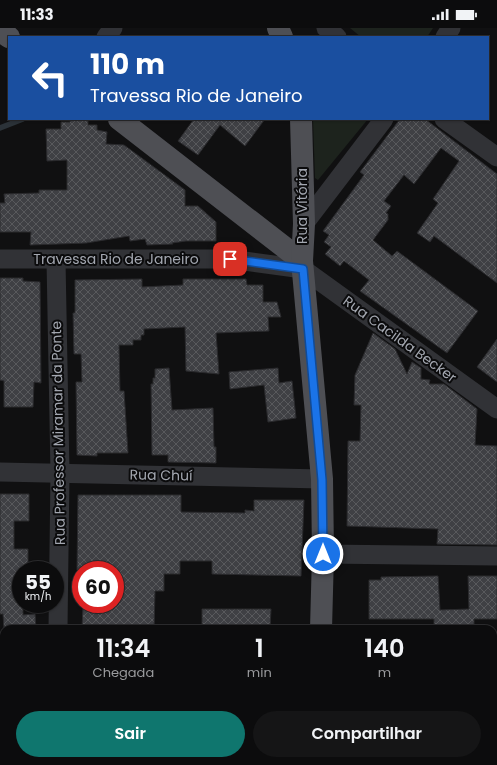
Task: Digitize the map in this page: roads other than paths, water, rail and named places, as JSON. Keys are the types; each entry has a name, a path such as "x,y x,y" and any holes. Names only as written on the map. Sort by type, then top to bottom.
{"main road":[{"name":"Rua Cacilda Becker","path":"120,120 302,265"},
{"name":"Rua Vitória","path":"301,120 304,224 302,265 322,480 323,554 321,625"}],"street":[{"path":"326,28 336,36"},
{"path":"304,224 383,120"},
{"path":"445,120 497,157"},
{"name":"Travessa Rio de Janeiro","path":"0,259 230,259 302,265"},
{"name":"Rua Professor Miramar da Ponte","path":"56,260 60,473 58,625"},
{"name":"Rua Cacilda Becker","path":"302,265 497,409"},
{"name":"Rua Chuí","path":"0,472 322,480"},
{"path":"323,554 497,556"}],"waterway":[{"path":"0,128 20,120"}]}
